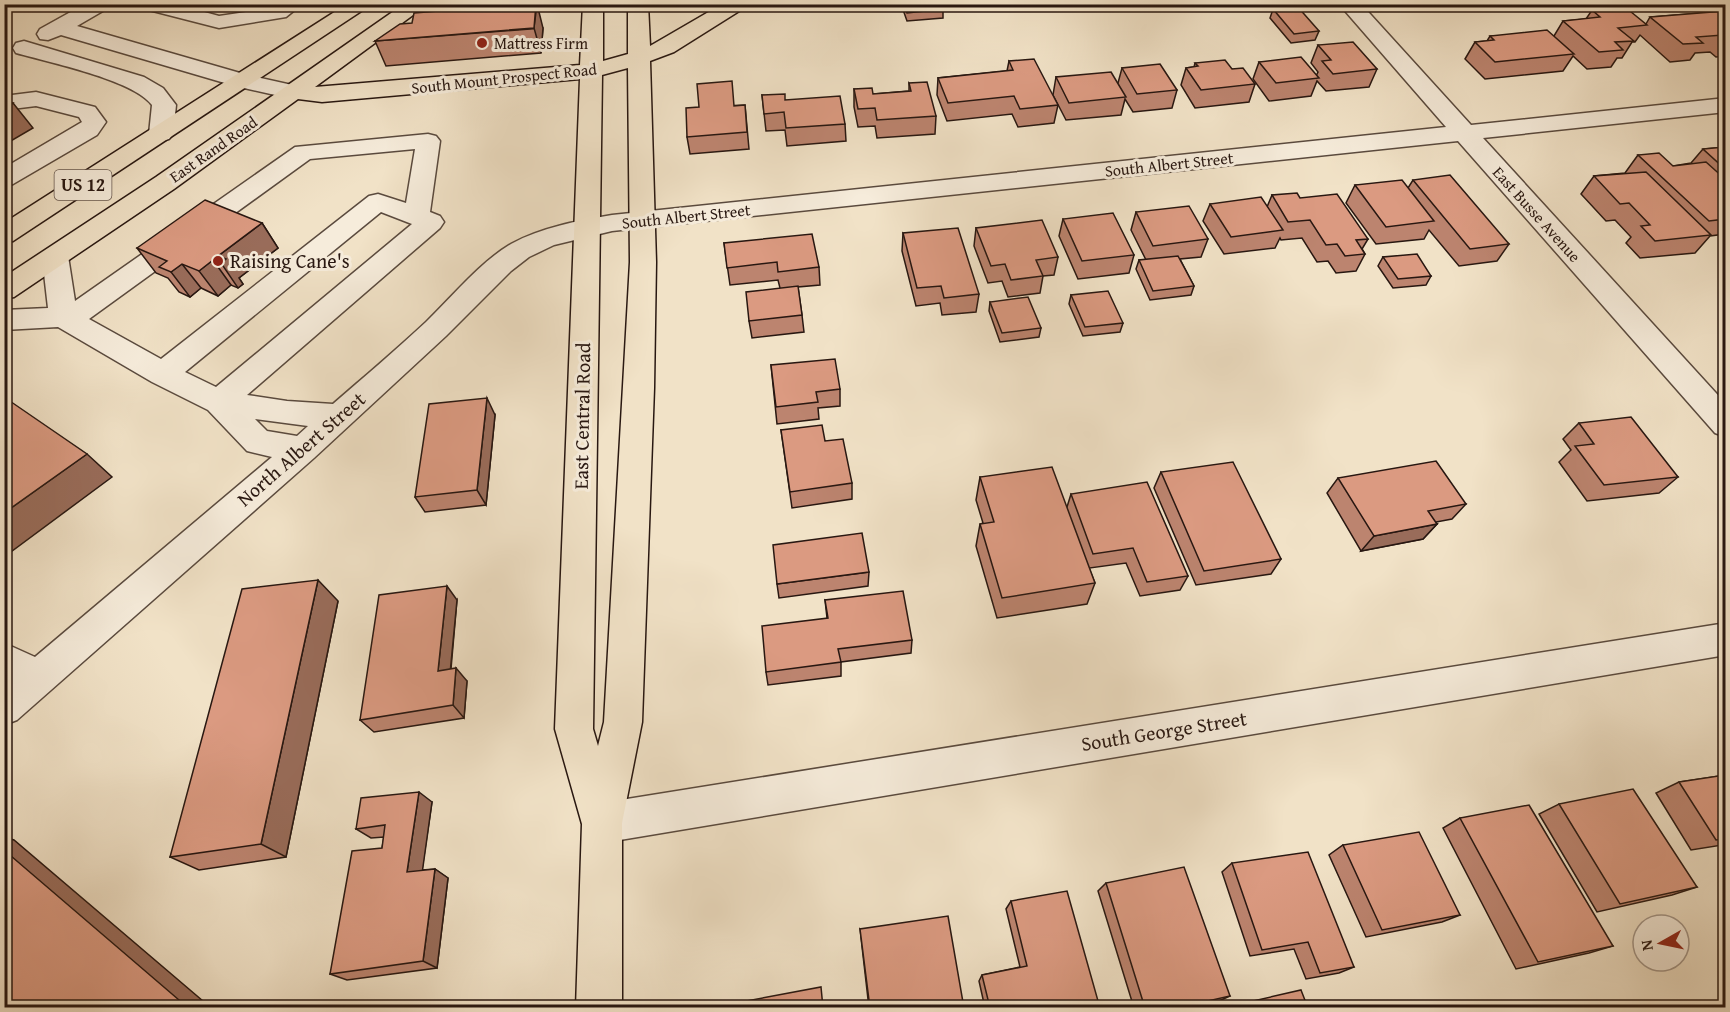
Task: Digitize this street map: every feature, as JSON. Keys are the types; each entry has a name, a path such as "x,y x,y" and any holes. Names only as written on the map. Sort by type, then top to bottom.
{"main road":[{"name":"US 12","path":"4,235 362,4"},
{"name":"East Rand Road","path":"4,290 165,183 418,4"},
{"name":"East Central Road","path":"593,4 590,71 614,224 641,320 623,722 602,823 599,1008"},
{"name":"East Central Road","path":"602,823 574,729 614,224 639,58 638,4"},
{"path":"665,4 715,4"},
{"name":"South Mount Prospect Road","path":"293,92 322,94 590,71 639,58 666,47 737,4"}],"street":[{"path":"32,43 101,4"},
{"path":"148,4 219,22 279,13 292,4"},
{"path":"459,4 495,16 505,4"},
{"name":"East Busse Avenue","path":"1349,4 1725,425"},
{"path":"4,34 136,82 155,93 164,105 161,134"},
{"path":"32,43 293,92"},
{"path":"87,112 136,82"},
{"path":"4,103 36,99 87,112 94,122 89,130 4,178"},
{"name":"South Albert Street","path":"614,224 1725,105"},
{"path":"65,319 304,152 428,141 417,216"},
{"path":"163,374 378,202 431,222 219,402"},
{"name":"North Albert Street","path":"4,707 303,449 436,329 506,261 532,244 614,224"},
{"path":"55,256 65,319"},
{"path":"4,320 65,319 163,374 219,402 287,413 339,416"},
{"path":"219,402 258,442 303,449"},
{"name":"South George Street","path":"602,823 1725,639"},
{"path":"4,660 38,677"}],"building":[{"path":"536,4 534,28 375,41 400,24 412,23 414,13"},
{"path":"904,4 941,4 943,9 907,13"},
{"path":"1297,6 1319,31 1294,34 1273,9"},
{"path":"1625,7 1647,25 1618,28 1634,41 1615,42 1623,50 1599,52 1563,21 1600,17 1592,10"},
{"path":"1725,11 1725,37 1723,35 1696,37 1703,43 1683,44 1650,17"},
{"path":"1547,30 1574,54 1495,62 1475,42 1494,40 1490,36"},
{"path":"1353,42 1377,69 1333,74 1322,61 1331,60 1318,45"},
{"path":"1301,57 1319,78 1276,83 1259,62"},
{"path":"1034,59 1058,105 1020,109 1014,96 948,103 938,78 1013,70 1009,61"},
{"path":"1225,60 1232,69 1243,68 1255,84 1201,90 1186,68 1198,66 1195,63"},
{"path":"1160,64 1177,90 1137,94 1122,68"},
{"path":"1111,72 1126,97 1069,103 1056,77"},
{"path":"732,81 734,106 745,105 747,132 687,137 686,108 699,107 697,84"},
{"path":"927,82 936,116 877,120 875,108 858,109 854,89 872,88 873,94 911,91 909,83"},
{"path":"785,94 785,100 840,96 845,124 786,128 784,112 764,114 762,95"},
{"path":"4,100 13,103 4,108"},
{"path":"1725,147 1725,169 1703,149"},
{"path":"1659,153 1673,166 1706,162 1725,179 1725,219 1709,221 1638,155"},
{"path":"1646,172 1711,235 1655,241 1641,226 1650,225 1629,203 1620,204 1594,176"},
{"path":"1450,175 1509,244 1470,249 1413,180"},
{"path":"1402,180 1434,221 1386,227 1355,185"},
{"path":"1297,193 1300,198 1337,194 1368,239 1356,240 1365,254 1345,256 1337,244 1326,245 1310,220 1288,222 1272,195"},
{"path":"1261,197 1283,230 1231,237 1210,204"},
{"path":"205,200 262,223 218,256 226,259 221,263 213,260 199,271 182,264 171,272 159,267 167,261 137,248"},
{"path":"1189,206 1208,239 1153,246 1136,212"},
{"path":"1113,213 1134,255 1082,261 1063,219"},
{"path":"1042,220 1058,257 1036,260 1043,276 1011,280 1005,264 991,266 976,228"},
{"path":"958,228 979,294 944,298 941,286 917,288 903,233"},
{"path":"812,234 819,267 778,272 777,262 727,268 724,243"},
{"path":"1417,254 1431,276 1398,279 1383,257"},
{"path":"1178,256 1194,286 1153,291 1139,260"},
{"path":"798,286 802,315 749,321 746,292"},
{"path":"1108,291 1123,323 1085,327 1071,295"},
{"path":"1028,297 1041,328 1002,333 990,302"},
{"path":"835,359 840,389 816,392 818,402 776,407 771,365"},
{"path":"4,397 87,454 4,513"},
{"path":"487,398 477,490 415,497 429,404"},
{"path":"1631,417 1678,477 1604,485 1575,446 1594,444 1579,423"},
{"path":"822,425 825,441 843,439 852,483 790,492 781,430"},
{"path":"1436,461 1466,504 1428,511 1437,524 1374,536 1338,478"},
{"path":"1233,462 1281,559 1204,571 1161,472"},
{"path":"1052,467 1095,583 1002,598 980,524 994,522 980,477"},
{"path":"1147,482 1188,576 1147,582 1133,548 1093,554 1071,494"},
{"path":"862,533 869,572 777,584 773,545"},
{"path":"318,580 261,844 170,857 242,589"},
{"path":"447,586 438,671 456,668 453,705 360,720 379,595"},
{"path":"903,591 912,640 838,649 841,662 766,672 762,626 828,618 825,600"},
{"path":"1725,775 1725,839 1716,840 1679,782"},
{"path":"1633,789 1697,887 1620,904 1559,804"},
{"path":"419,792 407,872 435,869 423,961 330,974 352,851 382,848 385,825 356,829 361,798"},
{"path":"1529,805 1613,946 1538,962 1460,818"},
{"path":"1419,832 1460,915 1382,930 1343,845"},
{"path":"4,850 179,1000 172,1008 4,1008"},
{"path":"1308,852 1354,967 1320,973 1308,942 1262,950 1232,863"},
{"path":"1184,867 1230,996 1177,1008 1145,1008 1106,883"},
{"path":"1067,891 1100,1008 990,1008 982,975 1027,966 1011,901"},
{"path":"948,916 964,1008 870,1008 860,929"},
{"path":"821,987 823,1008 709,1008"},
{"path":"1301,990 1308,1008 1256,1008 1253,1001"}],"place":[{"name":"Mattress Firm","path":"482,43"},
{"name":"Raising Cane's","path":"218,261"}]}
